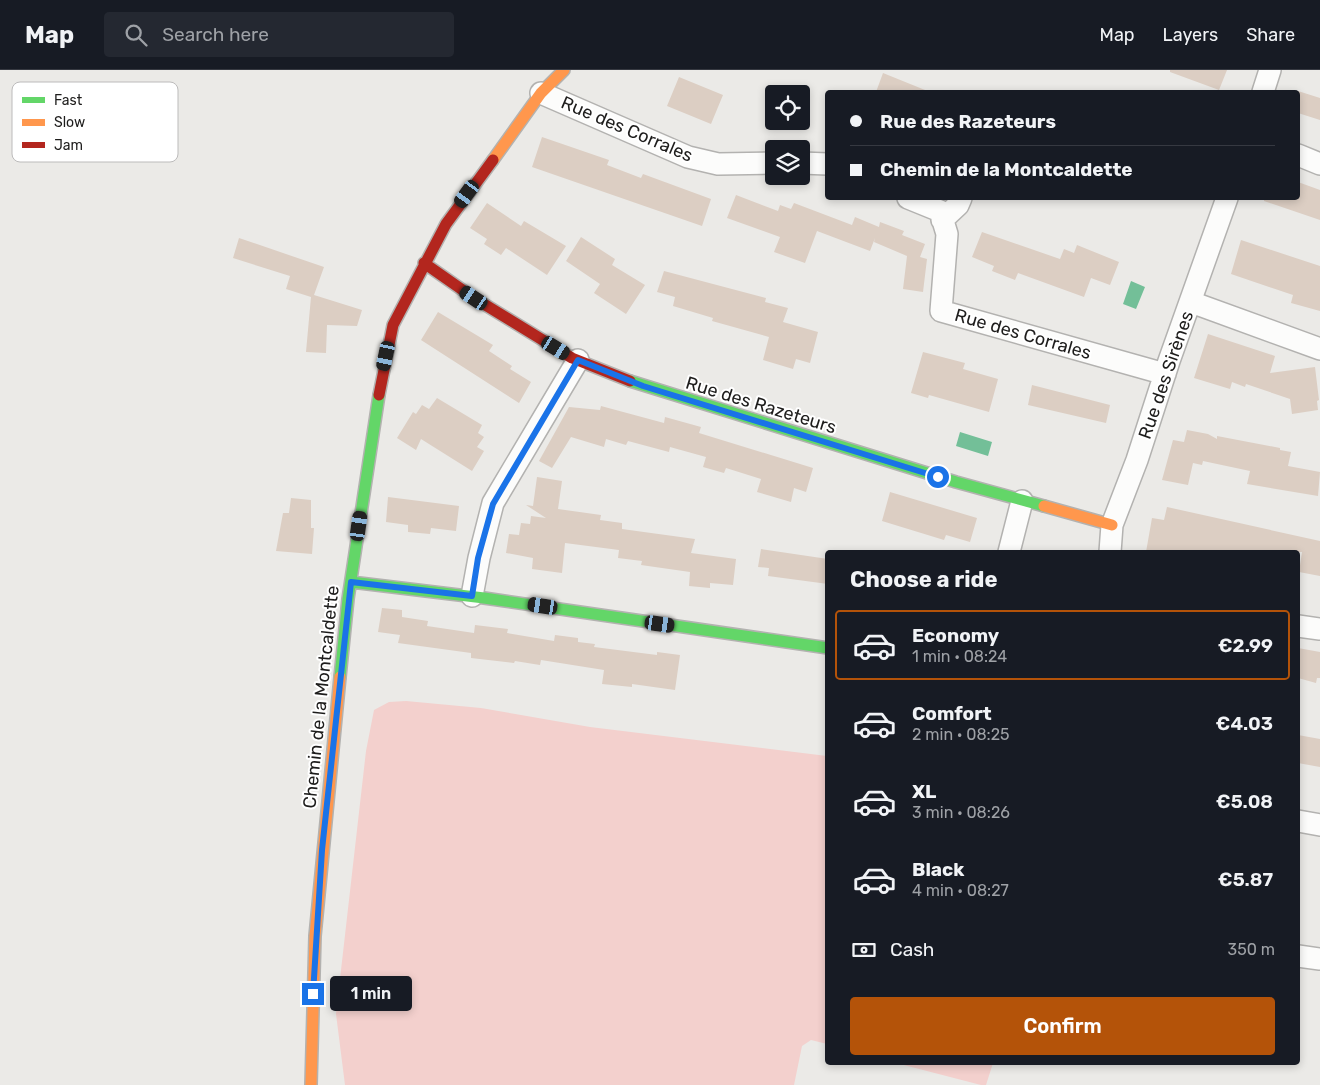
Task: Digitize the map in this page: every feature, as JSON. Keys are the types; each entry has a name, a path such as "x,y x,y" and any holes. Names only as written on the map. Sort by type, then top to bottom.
{"street":[{"name":"Chemin de la Montcaldette","path":"310,1085 315,936 351,582 380,390 393,325 446,224 541,93 564,70"},
{"path":"1263,90 1270,70"},
{"name":"Rue des Corrales","path":"541,93 688,157 718,164 765,163"},
{"path":"1300,156 1320,164"},
{"path":"810,163 825,164"},
{"path":"913,200 940,211 942,220"},
{"path":"942,220 961,200"},
{"name":"Rue des Sirènes","path":"1110,550 1112,525 1137,460 1226,200"},
{"name":"Rue des Corrales","path":"942,220 947,234 941,311 1165,374"},
{"name":"Rue des Razeteurs","path":"424,263 474,298 578,360 643,386 1022,500 1112,525"},
{"path":"1191,302 1320,349"},
{"path":"472,596 478,558 493,504 578,360"},
{"path":"1010,550 1022,500"},
{"path":"351,582 472,596 825,648"},
{"path":"1300,626 1320,629"},
{"path":"1300,821 1320,825"},
{"path":"1300,956 1320,959"}],"shaded area":[{"path":"1131,281 1145,287 1136,309 1123,304"},
{"path":"960,432 992,442 988,456 956,446"},
{"path":"406,701 481,708 590,727 825,756 825,1044 811,1040 802,1046 794,1085 345,1085 336,1014 366,751 374,710 389,702"},
{"path":"904,1065 992,1065 986,1085"}],"building":[{"path":"1170,70 1227,70 1219,90 1170,72"},
{"path":"883,73 925,90 877,90"},
{"path":"679,77 723,95 711,124 667,106"},
{"path":"1300,92 1320,98 1320,120 1300,114"},
{"path":"542,137 609,160 607,165 641,178 643,174 711,199 702,226 532,167"},
{"path":"1300,183 1320,190 1320,220 1264,201 1300,200"},
{"path":"736,195 778,211 780,205 791,209 794,203 852,225 855,217 879,227 880,222 904,231 902,235 925,244 920,257 927,259 923,292 903,289 907,256 874,242 875,238 870,251 817,231 805,263 774,252 780,237 727,218"},
{"path":"487,203 521,226 524,221 566,246 547,275 506,248 501,255 484,244 487,239 470,228"},
{"path":"982,232 1060,259 1064,249 1074,253 1077,245 1119,262 1110,285 1091,278 1084,297 1018,273 1015,280 992,271 994,266 972,257"},
{"path":"581,237 615,259 612,265 645,285 626,314 594,293 600,284 566,261"},
{"path":"239,238 324,267 314,295 362,310 357,326 327,325 326,353 306,352 311,297 286,289 290,276 233,258"},
{"path":"1241,240 1320,266 1320,311 1291,303 1293,295 1231,274"},
{"path":"664,271 766,298 765,302 788,308 783,322 818,332 810,363 796,359 793,369 763,360 769,337 712,321 713,318 673,306 675,297 657,292"},
{"path":"438,312 493,345 489,351 512,366 510,369 531,382 519,403 421,340"},
{"path":"1208,334 1275,356 1270,373 1315,367 1319,400 1317,401 1318,410 1292,414 1290,399 1246,384 1245,387 1232,382 1230,389 1194,378"},
{"path":"923,352 965,363 963,369 998,379 989,412 929,395 928,398 911,393"},
{"path":"1032,385 1110,405 1106,423 1028,405"},
{"path":"437,398 482,425 478,433 484,437 477,447 484,451 472,471 421,439 416,450 397,438 413,412 416,414 422,405 429,409"},
{"path":"601,406 664,423 665,417 701,427 699,433 813,468 806,492 794,488 791,502 757,492 761,479 726,468 724,473 703,467 706,457 670,447 669,452 628,441 626,445 606,439 604,447 571,437 552,468 539,461 569,407 600,410"},
{"path":"1187,430 1208,434 1217,439 1217,436 1280,448 1280,450 1291,452 1288,466 1320,472 1318,496 1247,484 1250,471 1203,461 1202,465 1193,463 1188,485 1162,480 1173,440 1184,442"},
{"path":"537,477 562,481 558,509 601,515 600,520 622,523 622,529 695,539 691,553 736,559 733,585 710,583 710,588 689,586 690,572 641,565 642,561 618,558 619,550 565,543 562,573 532,569 533,558 506,553 509,534 519,535 521,523 530,524 531,516 546,518 526,505 533,506"},
{"path":"890,492 977,518 970,542 946,535 944,540 882,521"},
{"path":"388,497 459,506 456,531 431,528 430,534 408,532 408,525 386,522"},
{"path":"291,498 311,500 311,528 314,528 312,554 276,551 283,513 289,513"},
{"path":"1167,507 1320,541 1320,576 1300,572 1302,552 1300,550 1146,550 1152,518 1164,520"},
{"path":"761,549 825,559 825,584 768,576 769,568 758,567"},
{"path":"382,608 402,610 402,617 428,621 427,626 474,633 475,625 508,629 507,633 554,641 555,635 578,638 578,642 595,644 594,647 657,655 657,652 680,655 675,690 632,684 632,687 602,684 604,670 541,660 540,665 471,658 471,653 398,643 400,635 378,632"},
{"path":"1300,648 1320,652 1320,678 1317,678 1316,683 1300,679"},
{"path":"1300,735 1320,739 1320,767 1300,763"}],"traffic: fast":[{"path":"630,381 956,482 1044,506"},
{"path":"340,677 348,599 379,395"},
{"path":"351,582 484,598 825,648"}],"traffic: slow":[{"path":"493,160 541,93 564,70"},
{"path":"1044,506 1112,525"},
{"path":"311,1085 315,936 340,677"}],"traffic: jam":[{"path":"379,395 393,325 446,224 493,160"},
{"path":"424,263 474,298 572,358 630,381"}],"route":[{"path":"313,994 315,936 322,850 351,582 472,596 478,558 493,504 578,360 643,386 938,477"}]}
